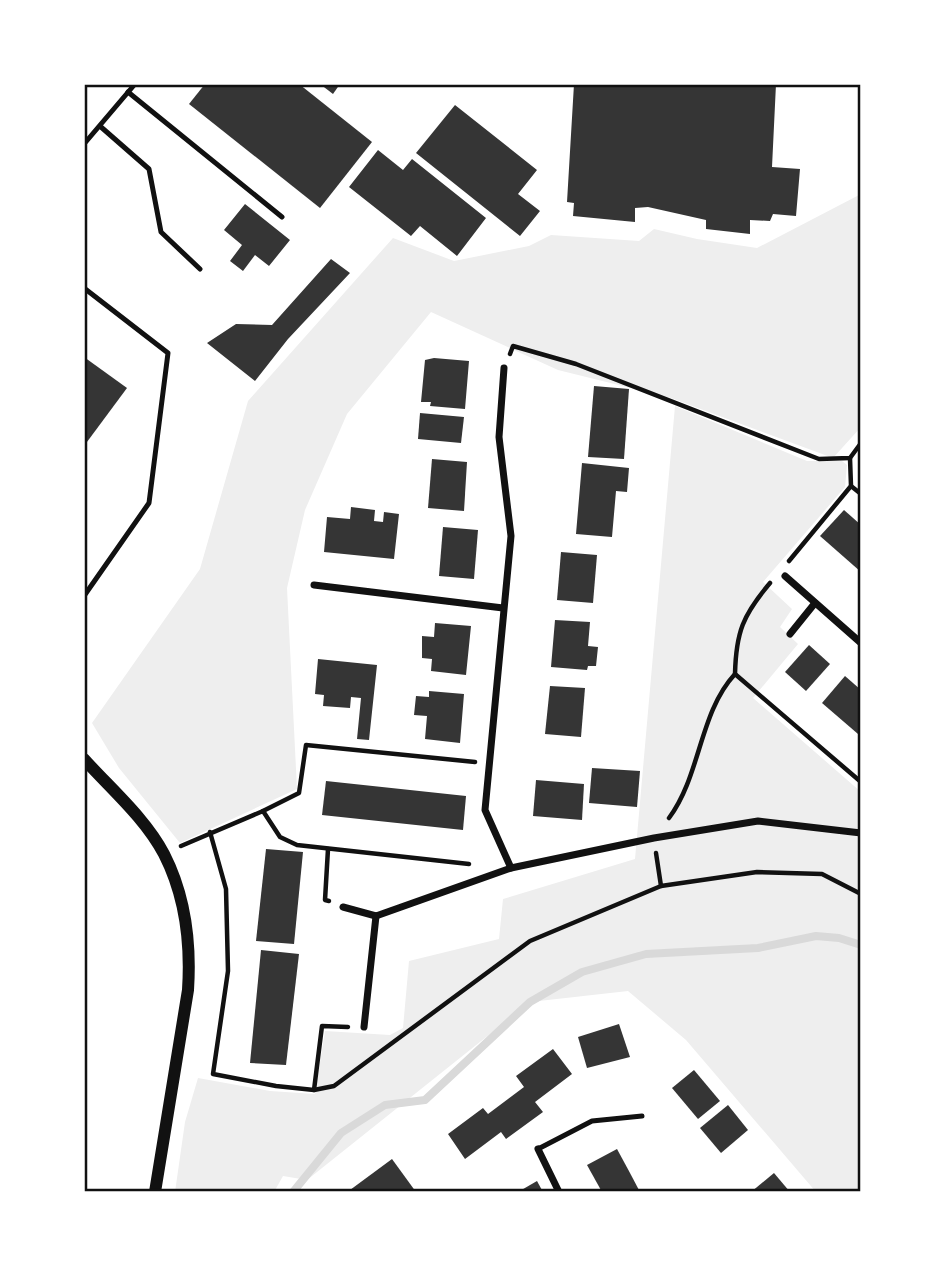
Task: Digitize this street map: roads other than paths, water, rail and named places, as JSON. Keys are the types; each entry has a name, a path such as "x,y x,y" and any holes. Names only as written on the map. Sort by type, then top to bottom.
{"street":[{"path":"504,368 499,437 511,536 485,810 510,868"},
{"path":"785,576 861,643"},
{"path":"314,585 503,608"},
{"path":"790,634 815,603"},
{"path":"84,759 144,824 164,855 186,922 190,957 188,990 155,1192"},
{"path":"343,907 376,916 510,868 654,838 758,821 861,833"},
{"path":"363,1027 376,916"},
{"path":"538,1149 559,1192"}],"lane":[{"path":"84,145 135,84"},
{"path":"128,92 282,217"},
{"path":"101,127 149,169 162,232 200,269"},
{"path":"84,288 168,353 149,503 84,596"},
{"path":"538,1149 592,1121 642,1116"}],"waterway":[{"path":"293,1192 341,1133 385,1105 425,1100 530,1002 582,972 646,954 758,948 816,936 839,938 861,945"}]}
